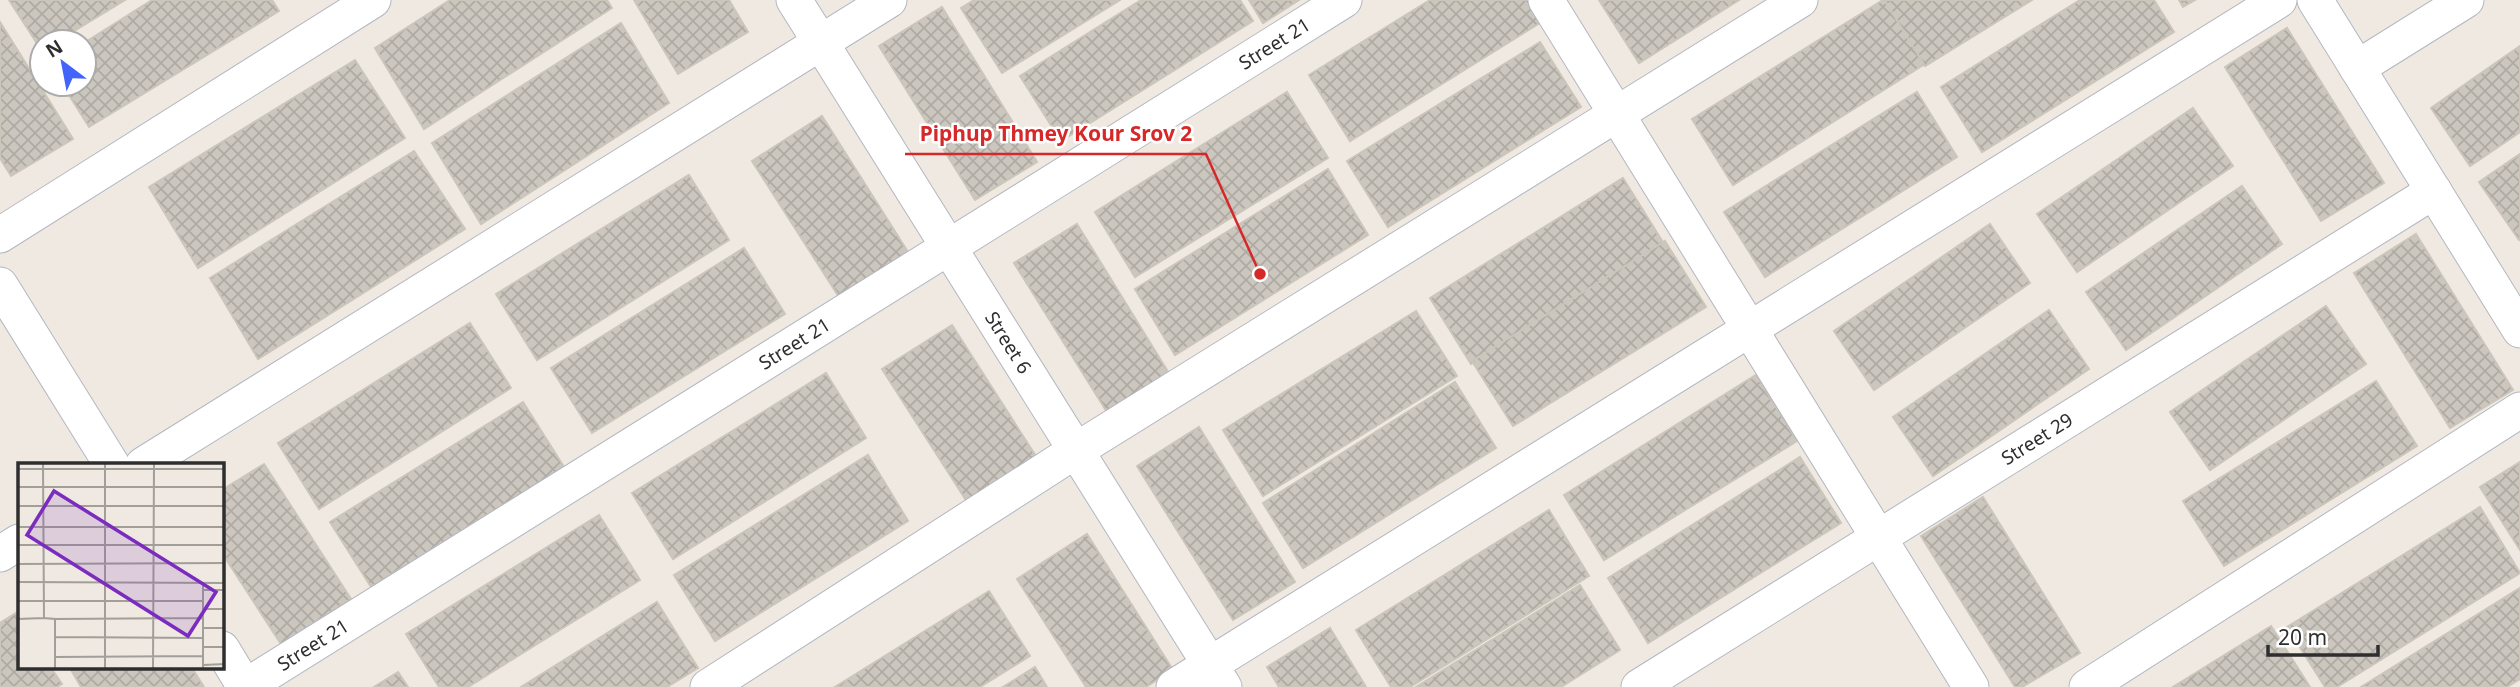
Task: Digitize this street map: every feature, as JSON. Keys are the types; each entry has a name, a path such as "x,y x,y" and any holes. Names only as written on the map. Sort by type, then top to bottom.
{"street":[{"path":"0,235 373,0"},
{"name":"Street 6","path":"794,0 1217,676"},
{"path":"146,463 890,0"},
{"name":"Street 21","path":"245,687 1344,0"},
{"path":"1546,0 1971,687"},
{"path":"708,687 1075,451 1801,0"},
{"path":"1174,687 1217,676 1750,329 2279,0"},
{"path":"2315,0 2434,191 2507,279 2520,330"},
{"path":"2357,68 2466,0"},
{"name":"Street 29","path":"1639,687 2434,191"},
{"path":"0,285 111,463"},
{"path":"2087,687 2520,410"},
{"path":"0,554 18,543"},
{"path":"224,652 245,687"}],"building":[{"path":"9,0 125,0 79,28 28,29"},
{"path":"152,0 272,0 279,11 89,127 71,98 98,98 98,34"},
{"path":"450,0 607,0 612,8 424,129 375,48"},
{"path":"634,0 729,0 748,32 678,74"},
{"path":"974,0 1120,0 1002,73 961,8"},
{"path":"1141,0 1240,0 1253,21 1061,141 1020,76"},
{"path":"1249,0 1299,0 1263,23"},
{"path":"1430,0 1530,0 1543,21 1350,141 1309,75"},
{"path":"1599,0 1739,0 1639,63"},
{"path":"1886,0 1925,64 1733,185 1692,119"},
{"path":"2032,0 1925,66 1885,1"},
{"path":"2080,0 2154,0 2174,32 1982,152 1941,87"},
{"path":"2179,0 2195,0 2183,7"},
{"path":"942,7 1037,162 975,200 879,46"},
{"path":"0,22 28,67 28,98 47,98 73,139 11,176 0,158"},
{"path":"621,23 669,103 481,224 432,143"},
{"path":"2287,28 2384,183 2321,221 2225,67"},
{"path":"1540,42 1581,107 1388,227 1347,161"},
{"path":"2520,46 2520,132 2470,166 2431,108"},
{"path":"355,60 405,138 198,268 149,187"},
{"path":"1287,92 1328,158 1135,277 1095,212"},
{"path":"1917,92 1957,157 1765,277 1724,212"},
{"path":"2193,108 2233,166 2077,272 2037,214"},
{"path":"822,116 908,252 839,297 752,161"},
{"path":"414,151 465,229 258,359 210,278"},
{"path":"2520,154 2520,239 2519,240 2479,182"},
{"path":"1328,169 1368,235 1175,355 1135,289"},
{"path":"689,175 729,240 537,360 496,294"},
{"path":"1623,178 1664,244 1471,364 1430,298"},
{"path":"2242,186 2282,244 2126,350 2086,292"},
{"path":"1077,224 1173,380 1110,417 1014,263"},
{"path":"1990,224 2030,283 1874,390 1834,331"},
{"path":"2416,234 2513,390 2450,428 2354,273"},
{"path":"1665,241 1706,307 1513,426 1472,361"},
{"path":"744,248 785,314 592,433 551,368"},
{"path":"2326,306 2366,364 2210,470 2170,412"},
{"path":"2049,310 2089,369 1933,476 1893,417"},
{"path":"1416,311 1457,376 1263,496 1223,430"},
{"path":"470,323 511,388 319,509 278,443"},
{"path":"952,325 1039,461 969,505 882,369"},
{"path":"826,373 866,438 673,559 632,493"},
{"path":"1756,375 1797,441 1604,560 1564,495"},
{"path":"2376,381 2417,446 2224,566 2183,501"},
{"path":"1455,382 1496,448 1303,568 1263,503"},
{"path":"523,402 564,467 371,587 330,522"},
{"path":"1199,427 1295,582 1233,620 1137,466"},
{"path":"868,455 908,521 715,641 674,575"},
{"path":"1800,457 1841,523 1648,643 1608,578"},
{"path":"2520,462 2520,550 2480,487"},
{"path":"264,464 351,599 281,644 224,556 224,489"},
{"path":"1983,497 2080,653 2022,687 2015,687 1921,536"},
{"path":"2480,507 2520,573 2337,687 2325,687 2287,627"},
{"path":"1549,510 1589,576 1410,687 1391,687 1356,630"},
{"path":"599,515 640,580 468,687 439,687 406,634"},
{"path":"1087,534 1173,670 1146,687 1086,687 1017,579"},
{"path":"1580,585 1620,650 1561,687 1416,687"},
{"path":"2520,588 2520,679 2507,687 2361,687"},
{"path":"989,591 1030,656 980,687 835,687"},
{"path":"657,602 698,668 667,687 521,687"},
{"path":"16,613 18,617 18,670 52,670 62,684 57,687 0,687 0,623"},
{"path":"2271,626 2310,687 2173,687"},
{"path":"1330,628 1366,687 1279,687 1267,667"},
{"path":"1035,667 1047,687 1003,687"},
{"path":"71,670 193,670 204,687 81,687"},
{"path":"398,672 408,687 374,687"}],"place":[{"name":"Piphup Thmey Kour Srov 2","path":"1260,274"}]}
